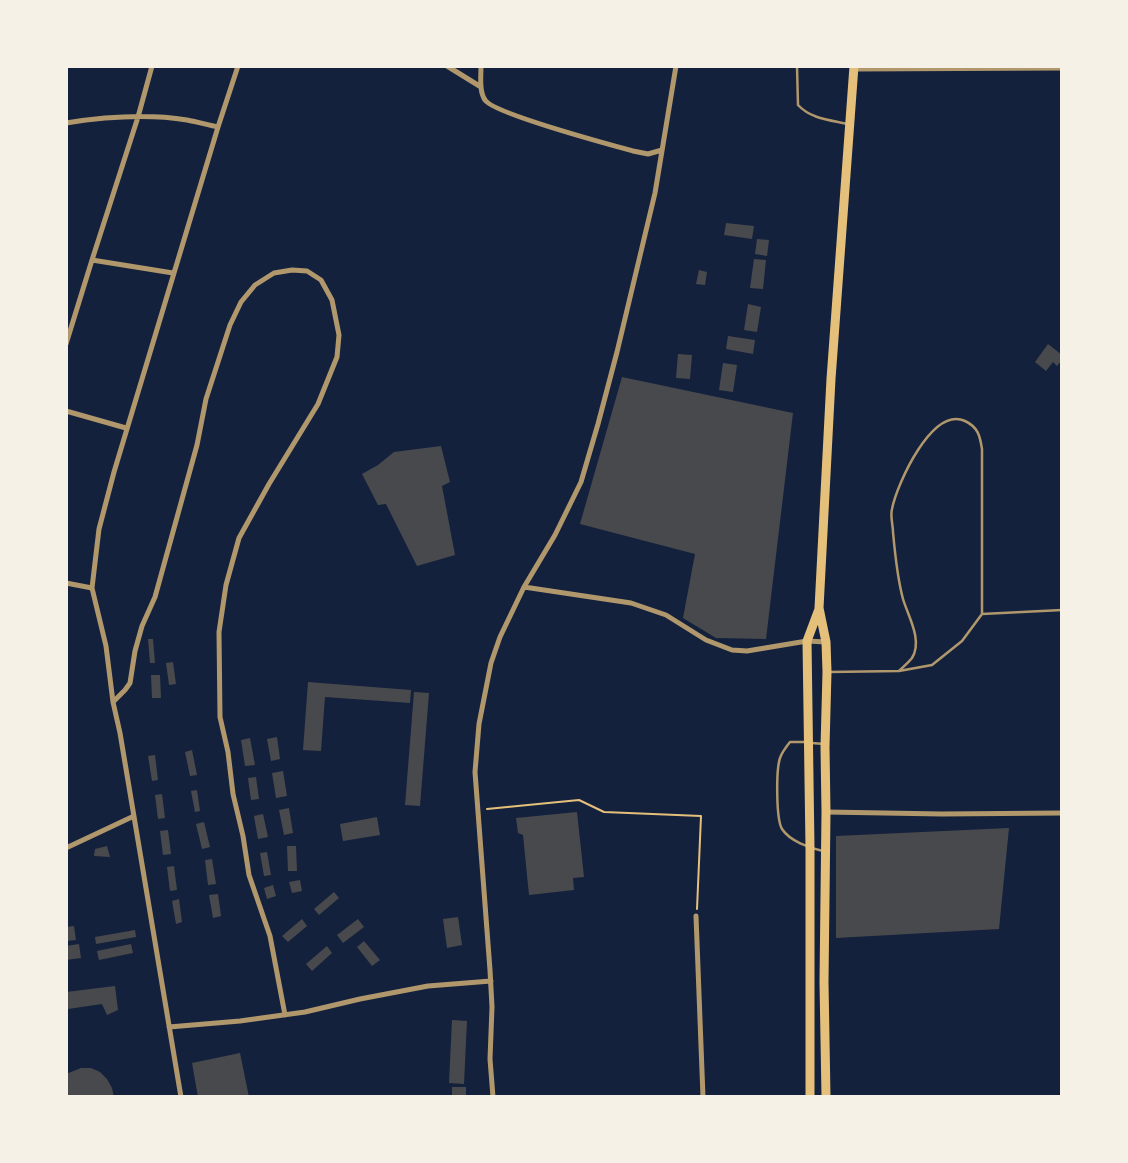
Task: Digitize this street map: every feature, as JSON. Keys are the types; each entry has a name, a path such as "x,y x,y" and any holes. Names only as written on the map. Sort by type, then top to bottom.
{"highway":[{"path":"826,1097 824,982 827,672 826,642 819,608 830,379 854,68"},
{"path":"810,1097 810,848 807,641 819,608"}],"street":[{"path":"66,344 138,117 152,66"},
{"path":"181,1097 155,932 113,702 106,646 92,588 99,529 126,428 238,66"},
{"path":"447,66 481,87"},
{"path":"481,66 481,87 484,100 491,106 543,124 641,153 653,153 662,150"},
{"path":"493,1097 490,1059 491,980 475,772 478,724 500,637 524,587 556,535 581,482 617,352 655,193 676,66"},
{"path":"854,68 1062,68"},
{"path":"66,123 91,119 138,117 187,120 218,127"},
{"path":"92,260 174,273"},
{"path":"113,702 130,683 140,634 155,596 197,445 206,399 230,325 241,302 255,285 274,273 292,270 307,271 321,280 332,300 339,335 337,357 318,404 269,484 239,538 226,585 219,639 220,717 228,752 233,794 243,836 249,875 270,936 285,1015"},
{"path":"66,411 126,428"},
{"path":"66,583 92,588"},
{"path":"524,587 575,593 640,606 666,615 706,640 732,650 747,651 807,641 826,642"},
{"path":"826,812 942,814 1062,813"},
{"path":"66,848 134,816"},
{"path":"696,916 702,1097"},
{"path":"169,1027 285,1015 360,998 428,986 491,980"}],"lane":[{"path":"797,66 798,105 803,111 816,117 849,124"},
{"path":"827,672 899,671 932,666 962,641 982,614 982,448 980,434 973,425 960,419 941,423 924,443 907,467 892,510 896,568 904,601 915,633 913,657 899,671"},
{"path":"982,614 1062,610"},
{"path":"825,745 809,742 790,742 780,759 778,772 780,825 788,835 810,848 826,851"}],"path":[{"path":"478,810 579,800 604,812 701,816 696,916"}],"building":[{"path":"726,223 754,226 752,239 724,235"},
{"path":"757,239 769,240 767,256 755,254"},
{"path":"754,259 766,260 763,289 750,288"},
{"path":"699,270 707,272 705,285 696,284"},
{"path":"748,304 761,307 757,332 744,330"},
{"path":"728,336 755,340 753,354 726,349"},
{"path":"1048,344 1062,355 1062,360 1057,366 1053,362 1046,371 1035,362"},
{"path":"678,354 692,355 690,379 676,378"},
{"path":"723,363 737,365 733,392 719,390"},
{"path":"622,377 793,413 766,639 716,638 683,618 695,554 580,524"},
{"path":"441,446 450,482 442,486 455,555 417,566 386,504 378,505 362,474 378,465 394,452"},
{"path":"148,639 153,639 155,663 150,663"},
{"path":"173,662 176,684 169,685 166,663"},
{"path":"151,675 160,675 161,698 152,698"},
{"path":"308,682 411,690 410,703 325,697 321,751 303,750"},
{"path":"414,692 429,693 420,806 405,805"},
{"path":"277,737 280,759 271,761 267,739"},
{"path":"250,738 255,765 245,766 241,740"},
{"path":"192,750 197,775 190,776 185,752"},
{"path":"155,755 158,780 152,781 148,756"},
{"path":"283,771 287,796 276,798 272,773"},
{"path":"256,777 259,799 251,800 248,778"},
{"path":"197,790 200,811 195,812 191,791"},
{"path":"162,794 165,818 158,819 155,795"},
{"path":"289,808 293,833 284,835 279,810"},
{"path":"577,812 584,877 573,878 574,890 529,895 523,835 518,833 516,818"},
{"path":"263,814 268,837 258,839 254,816"},
{"path":"377,817 380,835 343,841 340,824"},
{"path":"204,822 210,847 202,849 196,824"},
{"path":"1009,828 999,929 836,938 836,836"},
{"path":"168,830 171,854 163,855 160,831"},
{"path":"107,846 110,857 94,856 95,849"},
{"path":"287,846 296,846 297,871 288,871"},
{"path":"267,852 271,875 264,876 260,853"},
{"path":"212,859 216,884 208,885 205,860"},
{"path":"174,866 177,890 170,891 167,867"},
{"path":"300,880 302,891 292,893 289,882"},
{"path":"273,885 276,896 267,899 264,888"},
{"path":"334,892 339,898 319,915 314,909"},
{"path":"218,894 221,916 213,918 209,895"},
{"path":"179,899 182,922 176,924 172,901"},
{"path":"458,917 462,945 447,948 443,919"},
{"path":"302,919 307,926 288,942 282,936"},
{"path":"358,919 364,927 343,943 337,935"},
{"path":"74,926 76,940 66,941 66,927"},
{"path":"135,930 136,937 96,944 95,937"},
{"path":"364,941 380,960 372,966 357,947"},
{"path":"79,944 81,958 66,960 66,946"},
{"path":"131,944 133,953 99,960 97,951"},
{"path":"327,946 332,953 312,971 306,964"},
{"path":"115,986 118,1010 107,1015 102,1004 68,1009 66,1014 66,992"},
{"path":"452,1020 467,1021 464,1084 449,1083"},
{"path":"240,1053 249,1097 198,1097 192,1063"},
{"path":"81,1068 91,1068 100,1072 107,1079 114,1097 66,1097 66,1074"},
{"path":"452,1087 466,1087 466,1097 452,1097"}]}
